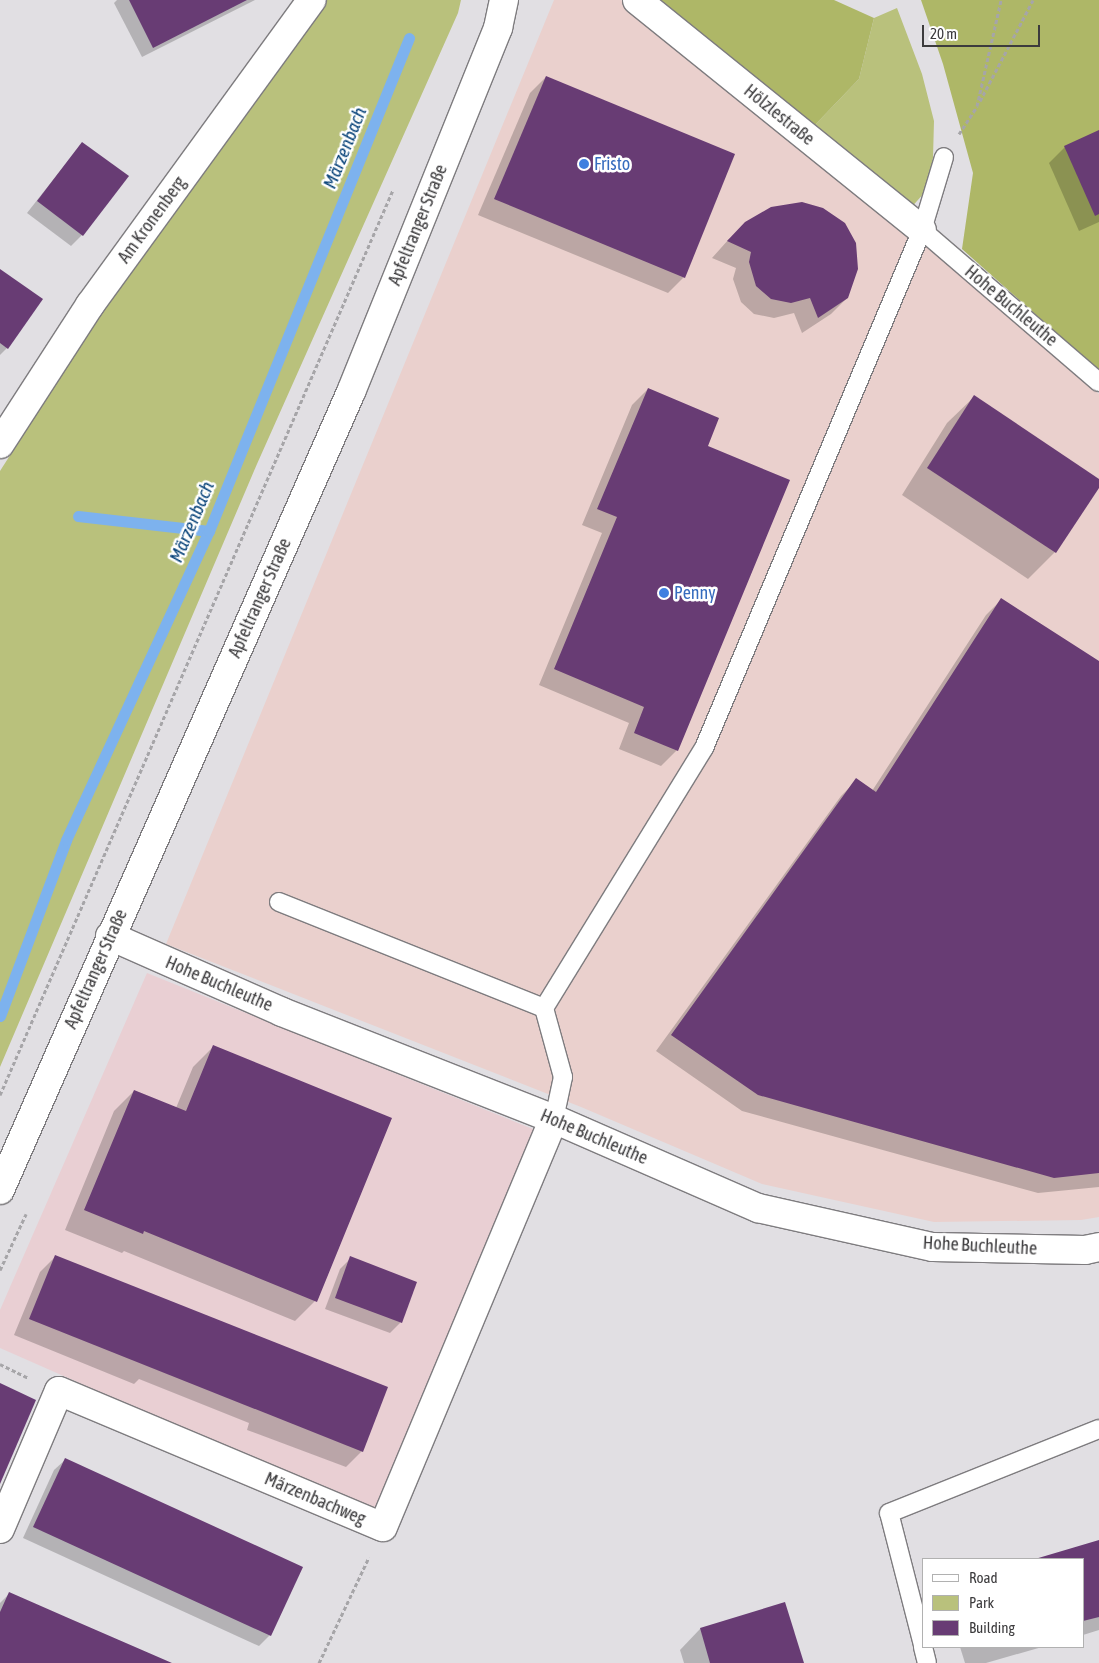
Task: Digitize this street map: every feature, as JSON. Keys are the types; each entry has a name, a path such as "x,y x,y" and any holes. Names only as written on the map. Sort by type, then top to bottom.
{"street":[{"name":"Am Kronenberg","path":"0,444 90,305 312,0"},
{"name":"Apfeltranger Straße","path":"0,1190 110,936 351,392 498,28 504,0"},
{"name":"Hölzlestraße","path":"637,0 922,230"},
{"name":"Hohe Buchleuthe","path":"110,936 282,1012 554,1119 758,1208 934,1247 1085,1250 1099,1247"},
{"name":"Märzenbachweg","path":"0,1529 59,1391 383,1528 554,1119"}],"lane":[{"path":"554,1119 563,1077 544,1008 704,748 922,230 944,158"},
{"name":"Hohe Buchleuthe","path":"922,230 1099,382"},
{"path":"279,902 544,1008"},
{"path":"922,1642 890,1513 1099,1429"},
{"path":"923,1648 927,1663"}],"path":[{"path":"1001,0 977,106 1033,0"},
{"path":"0,1095 397,180"},
{"path":"319,1663 383,1528"}],"shaded area":[{"path":"554,0 621,0 709,76 916,235 1099,394 1099,1217 1081,1220 934,1222 762,1184 581,1107 166,944"},
{"path":"147,973 538,1131 379,1515 0,1348 0,1310"}],"green space":[{"path":"326,0 461,0 458,13 257,464 0,1067 0,471 101,313"},
{"path":"659,0 834,0 874,18 859,79 813,127"},
{"path":"921,0 1099,0 1099,371 962,249 973,173 943,64"},
{"path":"897,8 922,74 934,121 933,158 925,192 909,210 813,127 859,79 874,18"}],"building":[{"path":"129,0 247,0 153,48"},
{"name":"Fristo","path":"546,76 735,154 685,278 494,199"},
{"path":"1099,130 1099,214 1095,216 1064,146"},
{"path":"82,142 129,176 83,236 37,201"},
{"path":"802,202 823,208 845,223 856,243 858,269 848,298 818,318 810,298 791,303 771,299 756,286 749,262 751,252 727,241 745,222 771,207"},
{"path":"0,269 43,299 8,349 0,343"},
{"name":"Penny","path":"648,388 719,418 708,446 790,480 678,751 634,733 644,707 554,669 617,517 597,509"},
{"path":"974,395 1099,479 1099,488 1056,553 927,468"},
{"path":"1001,598 1099,661 1099,1173 1054,1178 758,1095 671,1035 856,778 876,792"},
{"path":"213,1045 392,1118 317,1302 144,1231 143,1234 84,1210 134,1090 186,1111"},
{"path":"55,1255 388,1387 363,1452 29,1319"},
{"path":"350,1256 417,1282 402,1323 335,1298"},
{"path":"0,1383 36,1400 0,1484"},
{"path":"65,1458 303,1567 271,1636 33,1527"},
{"path":"1099,1540 1099,1617 1084,1621 1084,1558 1038,1558"},
{"path":"9,1592 172,1663 0,1663 0,1612"},
{"path":"785,1602 804,1663 710,1663 700,1628"}],"waterway":[{"name":"Märzenbach","path":"0,1016 66,840 209,531 409,38"},
{"path":"78,516 209,531"}],"place":[{"name":"Fristo","path":"584,164"},
{"name":"Penny","path":"664,593"}]}
